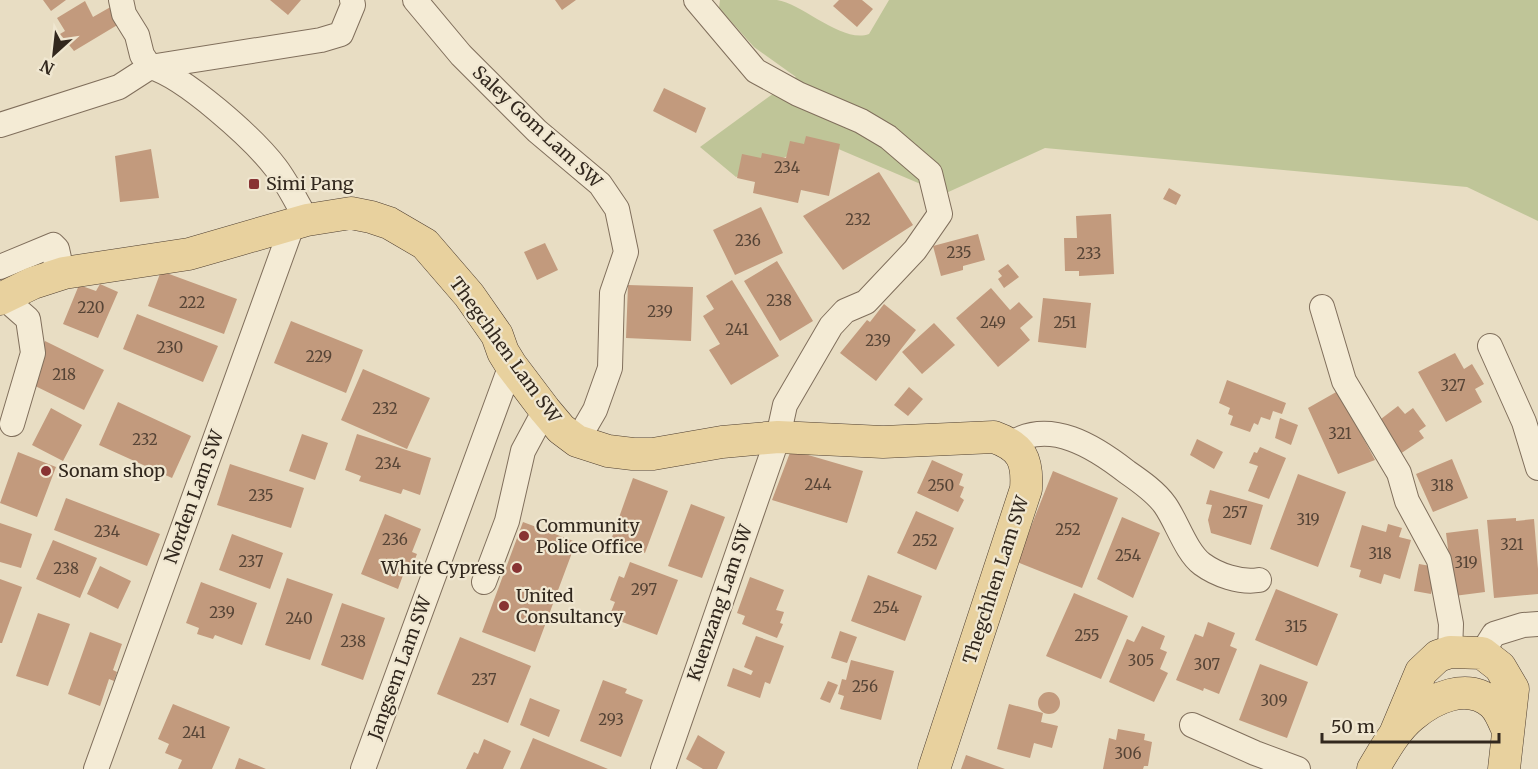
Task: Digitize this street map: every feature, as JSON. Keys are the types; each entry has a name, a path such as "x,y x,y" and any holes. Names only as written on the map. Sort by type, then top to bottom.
{"main road":[{"name":"Thegchhen Lam SW","path":"2,298 33,283 64,273 189,254 299,223 351,213 371,216 389,223 425,244 469,295 497,336 511,365 545,411 561,429 577,441 608,451 633,454 653,454 722,442 778,437 883,442 994,437 1010,444 1024,459 1026,489 934,769"},
{"path":"1373,769 1395,734 1421,672 1438,656 1450,652 1482,653 1500,667 1513,689 1504,769"},
{"path":"1395,734 1411,717 1428,705 1450,694 1474,692 1492,703 1508,731"}],"street":[{"path":"121,0 124,14 137,35 142,55 150,67 168,74 206,101 255,145 289,187 299,223"},
{"path":"133,0 140,38 150,67"},
{"path":"0,125 119,87 150,67 321,40 341,34 353,4 352,0"},
{"name":"Saley Gom Lam SW","path":"415,0 461,55 537,131 600,184 616,209 626,252 612,293 610,368 596,410 577,441"},
{"name":"Kuenzang Lam SW","path":"663,769 778,437 785,405 831,326 845,311 866,302 915,250 940,214 930,173 888,137 861,121 798,94 756,71 696,0"},
{"name":"Norden Lam SW","path":"96,769 299,223"},
{"path":"0,267 53,245 57,249 59,258 50,277"},
{"path":"2,298 28,319 33,353 12,424"},
{"path":"1322,306 1344,381 1399,473 1407,501 1439,560 1451,624 1450,652"},
{"path":"1490,346 1524,422 1538,468"},
{"name":"Jangsem Lam SW","path":"363,769 511,365"},
{"path":"484,582 507,520 523,451 545,411"},
{"path":"1010,444 1028,434 1044,433 1082,442 1121,467 1165,504 1194,555 1201,563 1220,573 1247,582 1258,580"},
{"path":"1482,653 1494,634 1538,624"},
{"path":"1192,725 1298,769"}],"green space":[{"path":"720,0 777,0 799,8 835,29 859,36 869,34 889,0 1538,0 1538,221 1467,187 1045,148 944,194 822,142 736,177 700,147 796,77 754,47 719,8"}],"building":[{"path":"43,0 66,0 51,11"},
{"path":"270,0 301,0 288,15"},
{"path":"555,0 576,0 562,10"},
{"path":"839,0 862,0 873,9 857,27 833,6"},
{"path":"85,1 93,17 114,5 124,21 74,51 60,34 65,31 57,18"},
{"path":"664,88 706,108 696,133 653,111"},
{"path":"806,136 840,144 829,196 801,190 798,203 753,193 755,182 737,178 742,154 761,158 762,153 786,158 790,141 804,144"},
{"path":"151,149 159,198 120,202 115,156"},
{"path":"879,172 913,225 843,270 803,216"},
{"path":"1169,188 1181,195 1176,205 1163,199"},
{"path":"761,207 783,253 735,275 713,230"},
{"path":"1111,214 1114,274 1079,276 1079,271 1065,271 1064,238 1077,238 1076,216"},
{"path":"978,234 985,260 963,266 963,270 941,276 933,246"},
{"path":"545,243 558,270 537,280 524,252"},
{"path":"777,261 813,321 780,341 744,281"},
{"path":"1008,264 1019,277 1004,288 998,279 1002,276 998,271"},
{"path":"161,271 237,299 224,334 148,306"},
{"path":"732,280 779,356 731,385 709,350 720,344 703,316 714,309 706,296"},
{"path":"100,284 118,292 98,338 63,324 79,285 96,291"},
{"path":"628,285 693,287 691,341 626,338"},
{"path":"991,288 1010,310 1019,302 1033,317 1020,328 1030,340 998,367 956,318"},
{"path":"1043,298 1091,303 1086,348 1038,342"},
{"path":"884,304 916,330 876,381 840,353 867,320 870,322"},
{"path":"137,314 218,346 203,382 123,349"},
{"path":"291,321 363,350 346,393 274,363"},
{"path":"934,323 955,345 922,374 902,352"},
{"path":"45,341 104,370 84,410 25,381"},
{"path":"1455,353 1464,369 1472,364 1484,384 1475,389 1482,402 1446,422 1418,372"},
{"path":"363,369 430,398 407,449 341,420"},
{"path":"1227,380 1286,403 1282,414 1273,411 1270,420 1261,417 1258,425 1254,423 1250,432 1230,425 1233,416 1228,414 1230,408 1219,403"},
{"path":"909,387 923,399 908,416 894,405"},
{"path":"1338,391 1375,460 1338,474 1308,408"},
{"path":"118,402 191,436 172,478 99,445"},
{"path":"1398,406 1405,414 1413,408 1426,426 1419,431 1424,438 1400,454 1377,422"},
{"path":"51,408 82,425 63,461 32,445"},
{"path":"1280,418 1298,425 1291,445 1275,438"},
{"path":"302,434 328,443 315,480 289,471"},
{"path":"357,434 431,458 420,495 403,489 401,494 359,481 361,476 345,470"},
{"path":"1197,439 1223,452 1214,469 1190,455"},
{"path":"1260,447 1286,458 1269,499 1248,491 1258,466 1249,463 1254,452 1257,453"},
{"path":"791,450 863,471 847,523 772,500"},
{"path":"18,452 56,467 37,517 0,503"},
{"path":"1452,459 1468,498 1433,512 1416,474"},
{"path":"932,460 963,474 959,485 964,487 960,497 964,500 958,512 917,493"},
{"path":"230,464 304,488 291,528 217,505"},
{"path":"1053,471 1118,498 1082,588 1017,562"},
{"path":"1298,474 1346,492 1318,567 1270,549"},
{"path":"633,478 668,491 645,553 611,540"},
{"path":"1210,490 1263,505 1251,545 1211,533 1208,520 1212,505 1206,504"},
{"path":"66,498 160,534 147,566 54,530"},
{"path":"691,504 725,517 702,578 668,566"},
{"path":"916,511 954,528 936,570 897,553"},
{"path":"385,514 421,529 412,552 417,554 411,569 406,567 398,589 361,574"},
{"path":"1122,517 1160,533 1133,598 1097,579"},
{"path":"1516,518 1516,521 1534,519 1538,594 1494,598 1487,520"},
{"path":"523,522 576,542 535,652 482,632"},
{"path":"0,523 32,534 21,568 0,562"},
{"path":"1388,524 1402,528 1399,537 1411,540 1400,579 1384,574 1381,584 1359,577 1361,570 1350,567 1362,525 1386,532"},
{"path":"1478,529 1485,592 1454,596 1446,533"},
{"path":"232,534 283,553 270,589 219,570"},
{"path":"53,540 97,558 80,598 36,579"},
{"path":"630,562 678,580 657,635 609,617 615,602 610,600 619,576 624,578"},
{"path":"1419,564 1436,567 1431,594 1414,591"},
{"path":"100,566 131,581 118,609 87,594"},
{"path":"868,575 922,596 905,641 851,621"},
{"path":"750,577 784,590 776,610 784,612 780,623 783,624 777,638 742,624 745,616 737,613"},
{"path":"287,578 333,594 310,660 265,645"},
{"path":"0,579 22,587 2,643 0,643"},
{"path":"201,582 257,603 242,645 215,635 213,639 197,634 199,628 186,623"},
{"path":"1276,589 1338,614 1317,666 1255,640"},
{"path":"1074,593 1128,616 1101,679 1046,656"},
{"path":"342,603 385,618 363,680 321,665"},
{"path":"38,613 70,624 48,686 16,676"},
{"path":"1208,622 1235,633 1230,646 1237,649 1219,694 1204,688 1203,691 1176,680 1195,634 1203,637"},
{"path":"1142,626 1165,636 1160,649 1167,652 1160,669 1168,673 1154,702 1109,682 1127,639 1134,642"},
{"path":"840,631 857,637 847,663 831,658"},
{"path":"90,632 122,644 113,670 117,672 114,681 109,679 100,706 68,694"},
{"path":"756,636 784,646 770,684 765,682 760,698 727,686 733,668 751,675 753,671 744,667"},
{"path":"460,637 531,666 508,723 437,694"},
{"path":"851,660 894,671 881,720 840,709 844,696 838,694 842,679 846,680"},
{"path":"1260,664 1308,682 1287,738 1239,720"},
{"path":"603,680 627,689 625,693 643,700 621,757 580,741"},
{"path":"828,681 838,685 830,703 820,699"},
{"path":"1049,692 1057,695 1060,703 1057,711 1049,714 1041,711 1038,703 1041,695"},
{"path":"530,698 560,710 549,737 520,725"},
{"path":"173,704 230,727 212,769 178,769 182,760 165,753 169,744 158,739"},
{"path":"1009,704 1043,713 1041,722 1058,726 1052,748 1034,743 1030,758 997,749"},
{"path":"1118,729 1145,734 1144,740 1152,742 1148,766 1144,766 1143,769 1103,769 1109,738 1116,740"},
{"path":"698,735 725,752 717,769 703,769 686,759"},
{"path":"533,738 608,769 520,769"},
{"path":"484,739 511,751 503,769 466,769 474,752 478,754"},
{"path":"966,755 1005,769 961,769"},
{"path":"239,758 266,769 235,769"}],"place":[{"name":"Simi Pang","path":"254,184"},
{"name":"Sonam shop","path":"46,471"},
{"name":"Community Police Office","path":"524,536"},
{"name":"White Cypress","path":"517,568"},
{"name":"United Consultancy","path":"504,606"}]}
